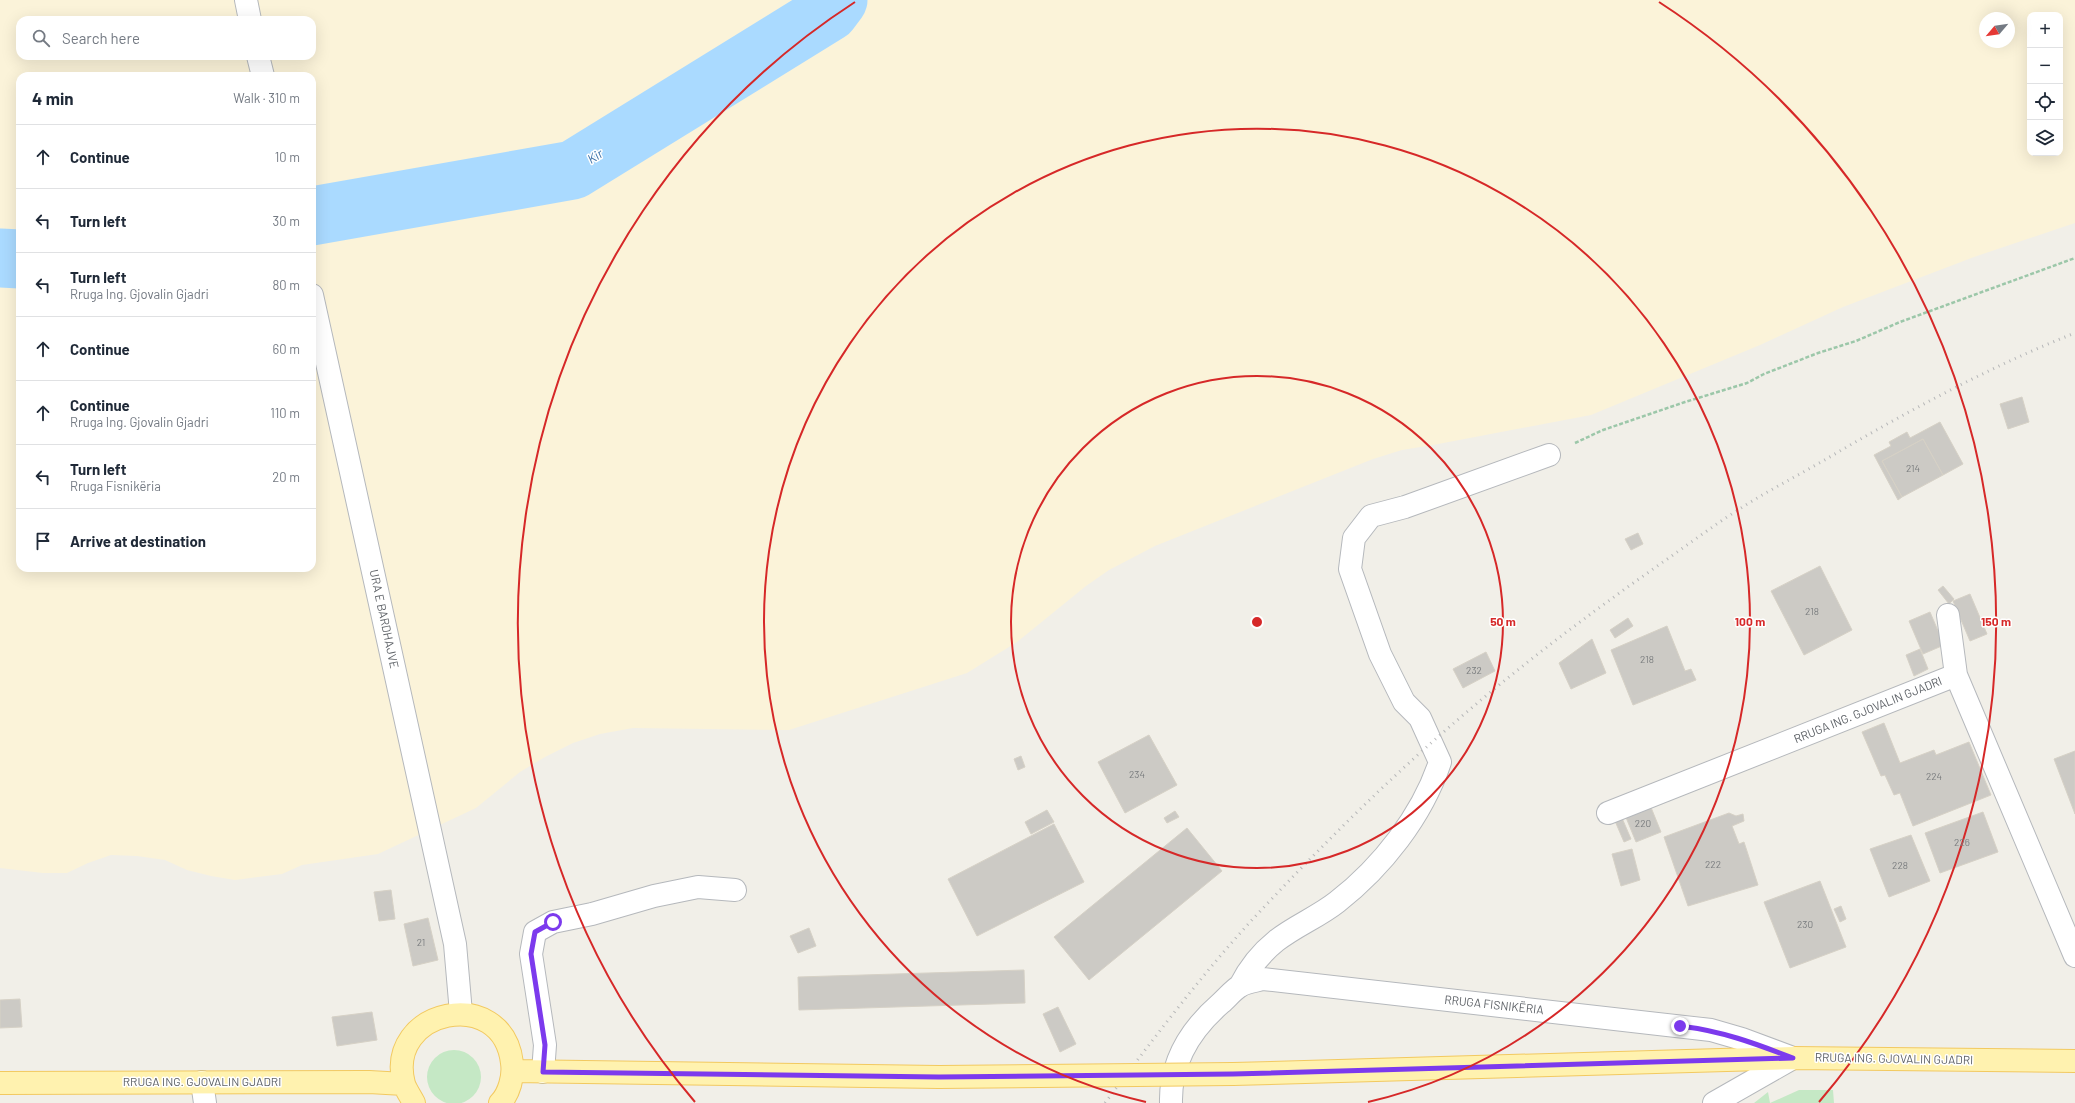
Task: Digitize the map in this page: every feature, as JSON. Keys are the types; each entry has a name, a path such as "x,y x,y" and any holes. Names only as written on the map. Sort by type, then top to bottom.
{"main road":[{"path":"409,1094 402,1063 408,1043 422,1026 440,1016 461,1013 478,1017 488,1023 504,1038 511,1054 513,1071 505,1098 500,1103"},
{"name":"RRUGA ING. GJOVALIN GJADRI","path":"543,1072 939,1077 1233,1074 1793,1058 2075,1061"},
{"path":"513,1071 543,1072"},
{"name":"RRUGA ING. GJOVALIN GJADRI","path":"0,1083 368,1082 409,1094"}],"street":[{"path":"246,0 249,16"},
{"path":"259,60 262,72"},
{"name":"URA E BARDHAJVE","path":"316,313 455,944 461,1013"},
{"path":"1240,986 1256,962 1275,942 1336,902 1359,883 1392,846 1420,806 1440,762 1420,718 1404,702 1380,654 1350,569 1354,538 1371,516 1405,507 1549,455"},
{"path":"1948,615 1956,675"},
{"name":"RRUGA ING. GJOVALIN GJADRI","path":"1608,813 1956,675 2075,956"},
{"path":"543,1072 545,1045 531,954 535,932 553,922 592,914 654,896 698,887 735,890"},
{"name":"RRUGA FISNIKËRIA","path":"1172,1103 1171,1091 1176,1063 1187,1042 1208,1014 1240,986 1263,979 1711,1030 1742,1038 1793,1058"},
{"path":"1714,1103 1793,1058"},
{"path":"202,1082 205,1103"}],"path":[{"path":"1549,455 1603,430 1747,383 1764,374 1818,352 1856,341 1894,325 2075,258"}],"green space":[{"path":"454,1050 469,1055 473,1058 476,1062 481,1077 476,1092 473,1096 469,1099 454,1104 439,1099 435,1096 432,1092 427,1077 432,1062 435,1058 439,1055"},
{"path":"1799,1090 1833,1090 1834,1103 1770,1103"},
{"path":"1768,1092 1770,1103 1754,1103"}],"sand":[{"path":"0,0 2075,0 2075,223 1974,257 1843,307 1760,345 1591,415 1402,450 1373,459 1155,546 1109,570 1086,586 1017,642 967,673 789,730 633,728 600,734 573,743 545,757 520,772 476,808 378,854 302,865 282,874 235,880 187,870 165,860 137,856 111,855 88,863 67,873 43,873 0,868"}],"building":[{"path":"2022,397 2029,422 2008,429 2000,404"},
{"path":"1940,422 1963,464 1943,475 1923,439 1882,461 1902,497 1898,500 1874,455 1891,446 1889,442 1907,432 1910,438"},
{"path":"1923,439 1943,475 1902,497 1882,461"},
{"path":"1638,533 1643,544 1631,550 1625,539"},
{"path":"1820,566 1852,630 1804,655 1771,591"},
{"path":"1943,586 1954,599 1949,604 1938,590"},
{"path":"1970,594 1987,634 1970,641 1953,601"},
{"path":"1930,612 1944,645 1923,654 1909,621"},
{"path":"1628,618 1633,626 1615,638 1610,630"},
{"path":"1667,626 1685,671 1691,669 1696,680 1633,705 1611,650"},
{"path":"1592,639 1606,673 1571,689 1559,663"},
{"path":"1920,649 1928,669 1914,676 1906,655"},
{"path":"1486,652 1495,671 1463,688 1453,669"},
{"path":"1884,723 1900,763 1934,750 1936,755 1969,742 1991,795 1913,826 1900,793 1894,795 1885,775 1881,776 1862,732"},
{"path":"1149,735 1177,785 1125,813 1098,762"},
{"path":"2075,751 2075,814 2054,759"},
{"path":"1021,756 1025,767 1018,770 1014,759"},
{"path":"1650,805 1661,832 1636,842 1625,815"},
{"path":"1047,810 1054,822 1031,834 1025,822"},
{"path":"1175,811 1179,817 1167,823 1164,818"},
{"path":"1983,812 1998,852 1940,873 1925,833"},
{"path":"1729,813 1736,816 1743,814 1744,821 1732,826 1739,844 1744,842 1758,885 1688,906 1664,837"},
{"path":"1622,818 1631,839 1624,842 1615,821"},
{"path":"1054,824 1084,882 977,936 948,879"},
{"path":"1187,828 1222,871 1089,980 1054,937"},
{"path":"1911,835 1930,881 1889,897 1870,849"},
{"path":"1632,849 1640,880 1621,886 1612,854"},
{"path":"1820,881 1846,947 1790,968 1764,902"},
{"path":"391,890 395,919 379,921 374,892"},
{"path":"1841,906 1846,919 1840,922 1834,909"},
{"path":"428,918 438,960 413,966 404,924"},
{"path":"809,928 816,946 798,953 790,936"},
{"path":"1024,970 1025,1003 799,1010 798,977"},
{"path":"20,999 22,1027 0,1028 0,1000"},
{"path":"1058,1007 1076,1044 1060,1052 1043,1014"},
{"path":"372,1012 377,1040 337,1046 332,1017"}],"waterway":[{"name":"Kir","path":"316,215 573,170 829,12 838,0"},
{"name":"Kir","path":"0,258 16,259"}],"railway":[{"path":"1105,1103 1194,988 1251,921 1329,840 1383,787 1439,736 1515,672 1613,598 1731,514 1752,501 1888,423 1949,391 2011,360 2075,333"}],"route":[{"path":"553,922 535,932 531,954 545,1045 543,1072 939,1077 1233,1074 1793,1058 1742,1038 1711,1030 1680,1026"}]}
